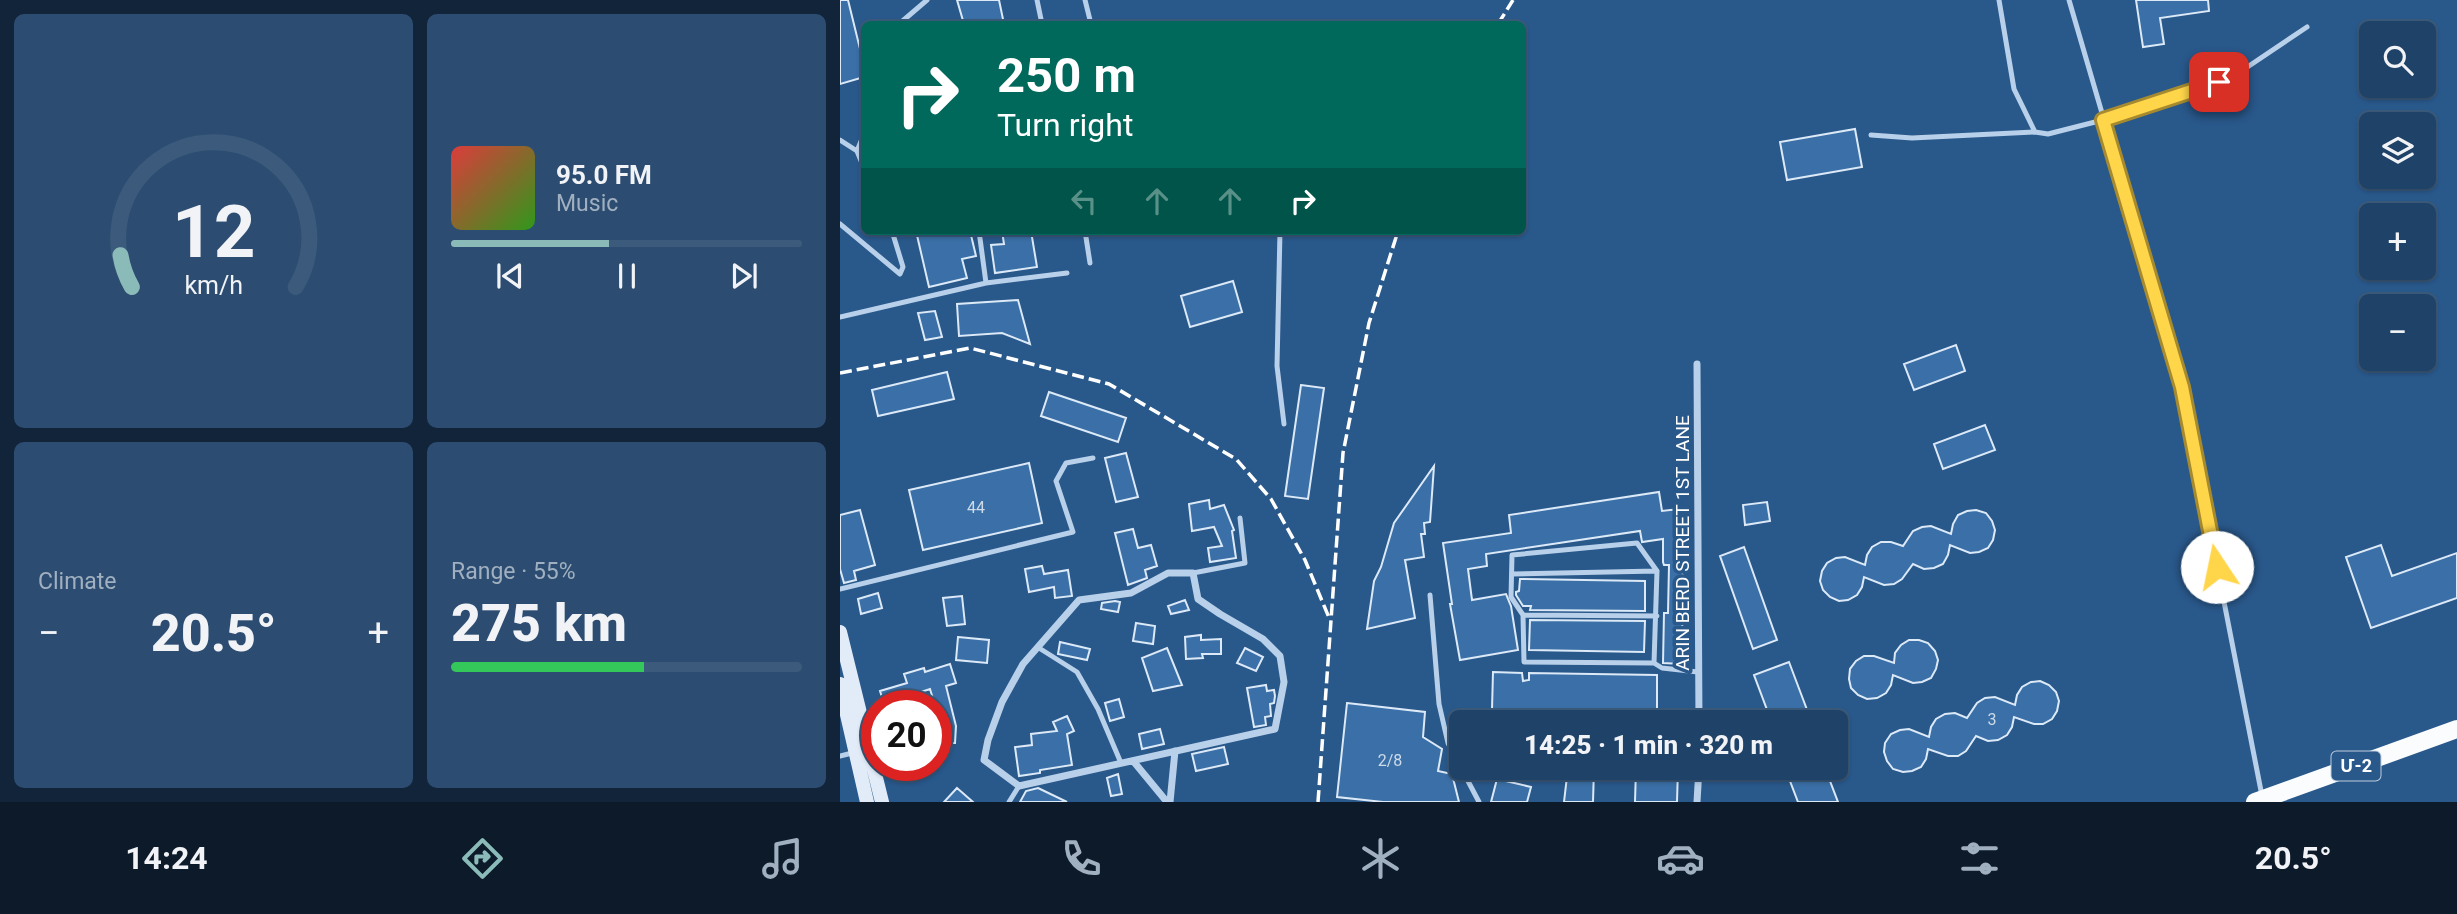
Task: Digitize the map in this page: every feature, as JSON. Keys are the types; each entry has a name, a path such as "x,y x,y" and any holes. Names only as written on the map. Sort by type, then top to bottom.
{"main road":[{"name":"Մ-2","path":"2259,801 2457,729"}],"street":[{"name":"ARIN BERD STREET 1ST LANE","path":"1697,363 1699,710"},
{"path":"1168,573 1193,573 1198,598 1264,639 1280,656 1284,681 1275,729 1019,786 984,760 988,740 1002,702 1023,664 1079,600 1131,593 1168,573"},
{"path":"840,632 861,745"},
{"path":"840,684 861,747"},
{"path":"1169,802 1175,751"},
{"path":"1134,762 1169,802"},
{"path":"1697,802 1698,780"},
{"path":"865,781 867,802"},
{"path":"874,781 882,802"}],"lane":[{"path":"903,21 927,0"},
{"path":"1037,0 1041,21"},
{"path":"1085,0 1090,21"},
{"path":"1999,0 2014,89 2035,132"},
{"path":"2070,0 2182,387 2259,801"},
{"path":"1871,135 1912,138 2035,132 2048,134 2103,120 2219,82 2240,72 2306,27"},
{"path":"840,140 857,151 861,161"},
{"path":"857,151 861,141"},
{"path":"840,224 900,274 903,267 893,235"},
{"path":"980,235 986,283"},
{"path":"1086,235 1090,263"},
{"path":"1280,235 1277,366 1284,424"},
{"path":"840,317 986,283 1067,274"},
{"path":"840,589 1073,532 1056,481 1066,463 1093,458"},
{"path":"1193,573 1245,563 1240,518"},
{"path":"1654,663 1657,571 1637,543 1512,555 1511,597 1523,615 1524,662 1654,663 1662,668 1698,671"},
{"path":"1511,574 1657,571"},
{"path":"1430,595 1439,704 1448,743 1479,802"},
{"path":"1523,615 1657,616"},
{"path":"1039,648 1077,672 1098,709 1121,763"},
{"path":"840,756 861,750"},
{"path":"1009,802 1019,786"}],"building":[{"path":"840,0 848,0 861,53 861,78 840,84"},
{"path":"957,0 999,0 1003,21 963,21"},
{"path":"2136,0 2208,0 2209,11 2160,18 2164,44 2143,47"},
{"path":"1855,129 1862,167 1787,180 1780,142"},
{"path":"917,235 971,235 976,256 962,259 967,278 929,287"},
{"path":"1003,235 1032,235 1037,267 995,273 991,245 1004,244"},
{"path":"1233,281 1242,312 1190,327 1181,296"},
{"path":"1018,300 1030,344 1002,333 959,336 957,304"},
{"path":"935,311 942,337 925,340 918,313"},
{"path":"1956,345 1965,371 1914,390 1904,364"},
{"path":"947,372 954,399 878,416 872,390"},
{"path":"1301,385 1324,388 1308,499 1285,496"},
{"path":"1049,392 1126,418 1118,442 1041,416"},
{"path":"1985,425 1995,450 1943,469 1934,444"},
{"path":"1126,453 1138,497 1116,502 1105,458"},
{"path":"1029,463 1042,523 923,550 909,490"},
{"path":"1434,466 1430,522 1424,523 1425,534 1421,534 1424,557 1405,560 1415,618 1367,629 1374,581 1394,523"},
{"path":"1659,492 1662,511 1679,509 1683,536 1682,664 1663,663 1669,565 1664,565 1663,562 1663,539 1642,542 1640,531 1486,554 1487,566 1468,569 1472,600 1506,594 1511,606 1518,650 1460,660 1443,543 1511,533 1509,515"},
{"path":"1209,500 1210,509 1224,505 1234,530 1236,558 1210,562 1208,548 1222,546 1214,527 1192,531 1189,504"},
{"path":"1767,502 1770,521 1745,525 1743,505"},
{"path":"860,510 875,565 854,571 856,580 844,583 840,569 840,515"},
{"path":"1976,510 1986,513 1995,530 1988,548 1970,553 1950,545 1943,564 1924,569 1913,564 1902,579 1894,584 1884,585 1864,577 1857,595 1848,600 1839,601 1823,590 1820,581 1822,571 1827,563 1836,558 1845,557 1865,565 1872,547 1881,542 1903,546 1913,531 1922,527 1931,526 1951,534 1958,515"},
{"path":"1133,529 1138,548 1151,545 1157,566 1145,570 1147,578 1128,585 1115,533"},
{"path":"2381,545 2392,576 2457,553 2457,598 2371,628 2346,557"},
{"path":"1744,547 1777,640 1753,649 1720,556"},
{"path":"1042,566 1044,574 1068,570 1072,596 1055,598 1054,587 1029,592 1025,569"},
{"path":"1520,579 1645,581 1645,611 1530,610 1531,606 1523,606 1516,595"},
{"path":"878,593 882,608 861,614 858,599"},
{"path":"962,596 965,624 947,626 943,598"},
{"path":"1185,600 1189,610 1171,614 1168,606"},
{"path":"1120,602 1118,612 1101,609 1102,603"},
{"path":"1530,620 1645,621 1644,652 1529,650"},
{"path":"1136,623 1155,626 1153,644 1133,641"},
{"path":"1201,635 1201,640 1221,639 1221,654 1202,654 1203,658 1186,659 1185,637"},
{"path":"958,637 989,640 987,663 956,660"},
{"path":"1909,640 1928,643 1935,651 1938,660 1931,678 1913,683 1893,675 1886,693 1877,698 1867,699 1851,688 1850,669 1856,661 1864,656 1874,656 1894,663 1895,653"},
{"path":"1060,642 1090,649 1087,660 1058,654"},
{"path":"1167,648 1182,685 1153,691 1142,658"},
{"path":"1245,648 1263,657 1256,671 1237,663"},
{"path":"1789,662 1807,710 1767,710 1754,675"},
{"path":"950,664 956,683 946,686 947,690 883,690 907,683 904,674 924,668 925,672"},
{"path":"1493,672 1522,673 1523,681 1529,680 1529,673 1657,675 1657,710 1492,709"},
{"path":"2040,681 2056,692 2059,701 2052,719 2043,724 2034,724 2014,717 2007,735 1998,740 1988,741 1976,736 1966,751 1958,756 1948,756 1928,749 1921,767 1912,771 1893,769 1887,761 1885,743 1891,734 1909,729 1929,737 1936,719 1945,714 1955,713 1967,718 1977,703 1985,698 1995,697 2015,705 2022,687"},
{"path":"1266,685 1267,691 1274,690 1275,696 1274,703 1270,704 1271,716 1265,717 1266,725 1254,727 1247,688"},
{"path":"1119,699 1124,717 1110,721 1105,703"},
{"path":"1347,703 1425,712 1423,737 1442,749 1438,771 1449,773 1449,780 1454,780 1459,802 1383,802 1337,797"},
{"path":"952,710 956,726 955,743 952,743"},
{"path":"1067,716 1074,731 1067,734 1072,765 1019,776 1015,747 1032,745 1031,734 1057,731 1053,722"},
{"path":"1160,729 1164,744 1142,749 1139,734"},
{"path":"1224,747 1228,764 1196,771 1192,754"},
{"path":"1118,774 1122,794 1111,796 1107,778"},
{"path":"1497,780 1531,787 1527,802 1491,802"},
{"path":"1567,780 1594,780 1593,802 1564,802"},
{"path":"1636,780 1678,780 1677,802 1635,802"},
{"path":"1790,780 1830,780 1838,802 1798,802"},
{"path":"957,788 973,802 944,802"},
{"path":"1038,788 1067,802 1020,802 1026,791"}],"railway":[{"path":"1500,21 1513,0"},
{"path":"1318,802 1343,453 1369,323 1397,235"},
{"path":"840,373 970,348 1109,384 1236,459 1271,499 1305,560 1330,620"}],"route":[{"path":"2217,567 2182,387 2103,120 2219,82"}]}
